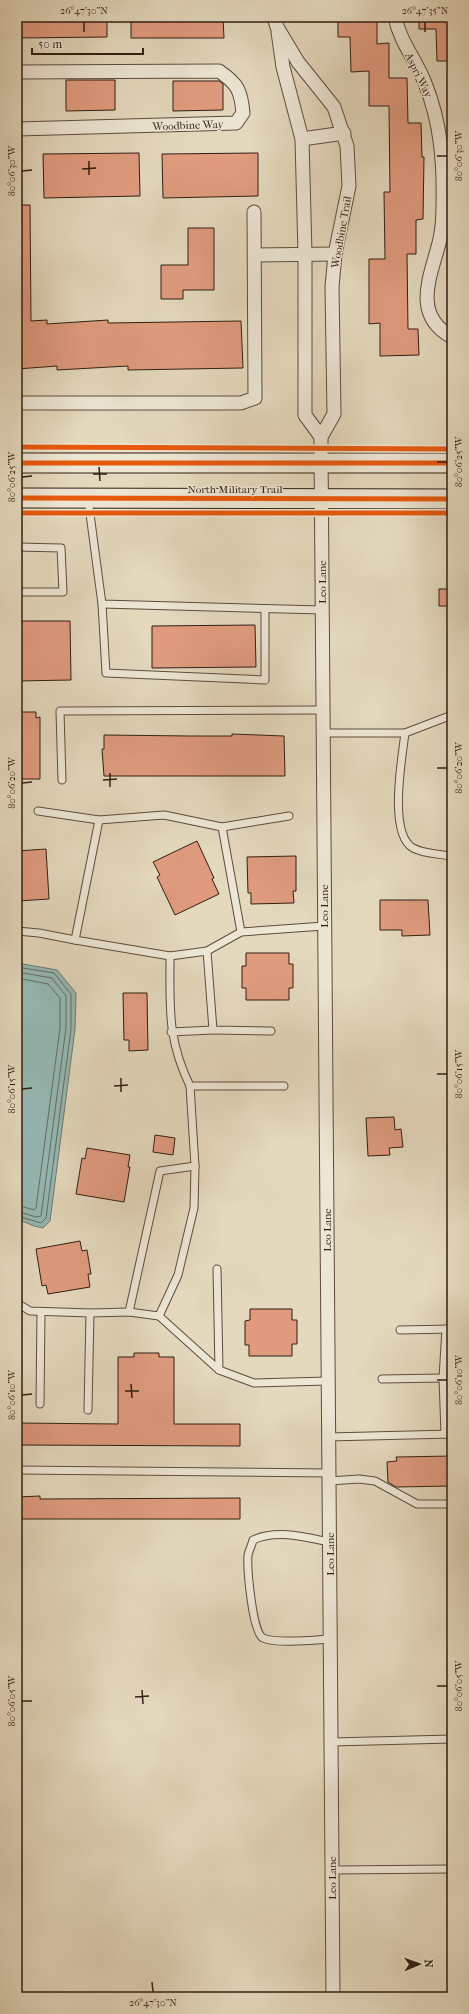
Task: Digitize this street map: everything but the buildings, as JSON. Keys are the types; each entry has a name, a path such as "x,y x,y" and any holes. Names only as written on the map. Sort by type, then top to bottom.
{"main road":[{"path":"17,463 452,463"},
{"path":"17,475 84,470 120,463"},
{"name":"North Military Trail","path":"17,498 321,500 452,499"}],"street":[{"name":"Aspri Way","path":"395,17 404,45 424,82 435,111 442,142 443,208 440,238 426,291 426,302 434,322 452,337"},
{"name":"Woodbine Trail","path":"276,22 298,62 334,107 344,133 347,146 349,186 335,254 332,287 334,414 321,437 321,464"},
{"path":"276,22 283,67 302,139 305,254 305,415 321,437"},
{"name":"Woodbine Way","path":"17,72 219,71 227,76 241,92 243,113 236,123 17,129"},
{"path":"302,139 344,133"},
{"path":"17,403 241,403 255,398 254,212"},
{"path":"255,255 335,254"},
{"name":"Leo Lane","path":"321,464 333,1997"}],"lane":[{"path":"88,498 102,604 106,673 266,680 265,609"},
{"path":"17,547 61,548 63,592 17,592"},
{"path":"102,604 322,610"},
{"path":"62,780 60,711 323,710"},
{"path":"323,733 405,733 452,715"},
{"path":"405,733 398,792 402,834 412,848 434,854 452,856"},
{"path":"38,811 99,820 164,815 222,827 289,816"},
{"path":"75,940 99,820"},
{"path":"222,827 241,932"},
{"path":"17,931 39,933 170,956 207,950 241,932 324,926"},
{"path":"207,950 213,1030"},
{"path":"159,1316 178,1275 194,1208 195,1166 190,1086 179,1065 171,1032 170,956"},
{"path":"171,1032 213,1030 271,1031"},
{"path":"190,1086 284,1086"},
{"path":"129,1312 160,1171 195,1166"},
{"path":"216,1269 219,1370"},
{"path":"17,1303 30,1311 90,1313 129,1312 159,1316 219,1370 254,1383 328,1381"},
{"path":"40,1404 41,1312"},
{"path":"88,1410 90,1313"},
{"path":"328,1437 448,1434 443,1378 449,1329 400,1330"},
{"path":"382,1379 443,1378"},
{"path":"17,1470 329,1477 359,1479 375,1481 416,1504 452,1504"},
{"path":"329,1542 308,1537 277,1535 259,1537 253,1540 248,1555 253,1620 262,1638 284,1641 330,1639"},
{"path":"331,1742 452,1739"},
{"path":"332,1870 452,1869"}],"water":[{"path":"17,963 57,970 76,993 75,1029 50,1221 43,1228 17,1219"}],"cycle path":[{"path":"17,447 452,449"},
{"path":"17,463 452,463"},
{"path":"17,498 452,499"},
{"path":"17,513 452,513"}]}
